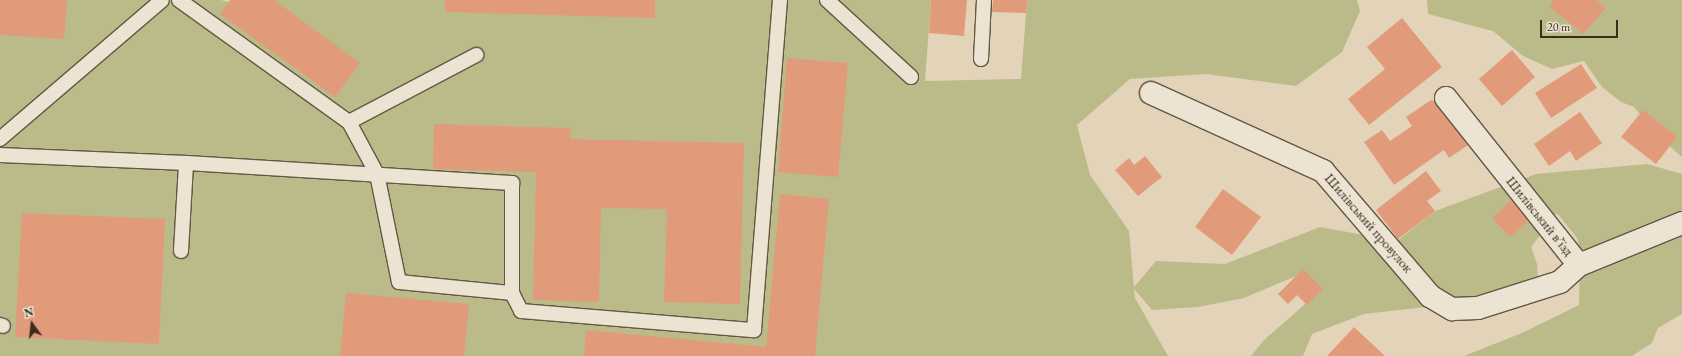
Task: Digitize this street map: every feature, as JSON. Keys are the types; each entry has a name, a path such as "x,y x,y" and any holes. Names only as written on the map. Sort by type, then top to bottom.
{"street":[{"name":"Шилівський провулок","path":"1151,93 1324,171 1430,296 1440,304 1465,310 1478,308 1560,282 1579,265"},
{"name":"Шилівський в’їзд","path":"1446,98 1579,265 1682,223"}],"lane":[{"path":"0,140 162,0"},
{"path":"180,0 349,122 377,174 399,282 512,292"},
{"path":"0,155 186,163 512,183 512,292 521,311 754,330 780,0"},
{"path":"827,0 911,77"},
{"path":"981,59 984,0"},
{"path":"349,122 476,55"},
{"path":"181,250 186,163"}],"green space":[{"path":"0,0 221,0 258,10 267,0 931,0 925,81 1021,79 1027,0 1357,0 1360,11 1342,52 1296,86 1206,74 1130,79 1077,125 1090,175 1129,231 1134,287 1156,261 1225,264 1320,227 1397,241 1435,211 1536,174 1647,164 1682,174 1682,314 1658,328 1652,343 1632,356 1464,356 1522,333 1579,305 1580,251 1577,238 1557,213 1531,247 1537,264 1538,278 1462,303 1364,314 1312,334 1303,356 1251,356 1265,339 1319,292 1294,277 1244,298 1198,307 1152,310 1134,289 1135,298 1168,356 0,356"},
{"path":"1427,0 1682,0 1682,157 1656,134 1634,107 1621,102 1602,87 1584,61 1552,69 1523,56 1493,31 1428,14"}],"building":[{"path":"0,0 67,0 64,39 0,35"},
{"path":"230,0 274,0 360,63 335,97 220,14"},
{"path":"445,0 655,0 655,18 445,12"},
{"path":"931,0 967,0 964,36 929,33"},
{"path":"993,0 1027,0 1026,13 992,12"},
{"path":"1554,0 1596,0 1606,8 1583,34 1549,6"},
{"path":"1402,18 1442,67 1369,125 1348,99 1385,69 1367,47"},
{"path":"1512,50 1535,77 1502,106 1479,79"},
{"path":"787,58 848,63 838,177 778,172"},
{"path":"1581,64 1597,88 1551,118 1535,93"},
{"path":"1431,100 1440,104 1468,145 1449,158 1444,150 1394,185 1364,142 1382,130 1390,141 1412,126 1406,117"},
{"path":"1643,110 1677,137 1656,164 1621,137"},
{"path":"1580,112 1602,143 1576,161 1570,151 1549,166 1534,144"},
{"path":"434,124 571,128 570,139 744,143 740,304 664,302 667,209 601,208 599,302 533,300 536,172 433,169"},
{"path":"1145,156 1162,177 1138,196 1115,170 1129,158 1134,165"},
{"path":"1426,171 1441,191 1427,201 1435,211 1398,239 1376,210"},
{"path":"1223,189 1261,217 1232,255 1195,227"},
{"path":"780,194 829,199 815,356 584,356 586,330 766,347"},
{"path":"1514,198 1532,217 1510,237 1492,218"},
{"path":"22,213 165,219 159,344 15,337"},
{"path":"1303,269 1323,289 1307,305 1297,295 1288,304 1278,294"},
{"path":"346,293 469,304 464,356 340,356"},
{"path":"1354,327 1385,356 1327,356"}]}
